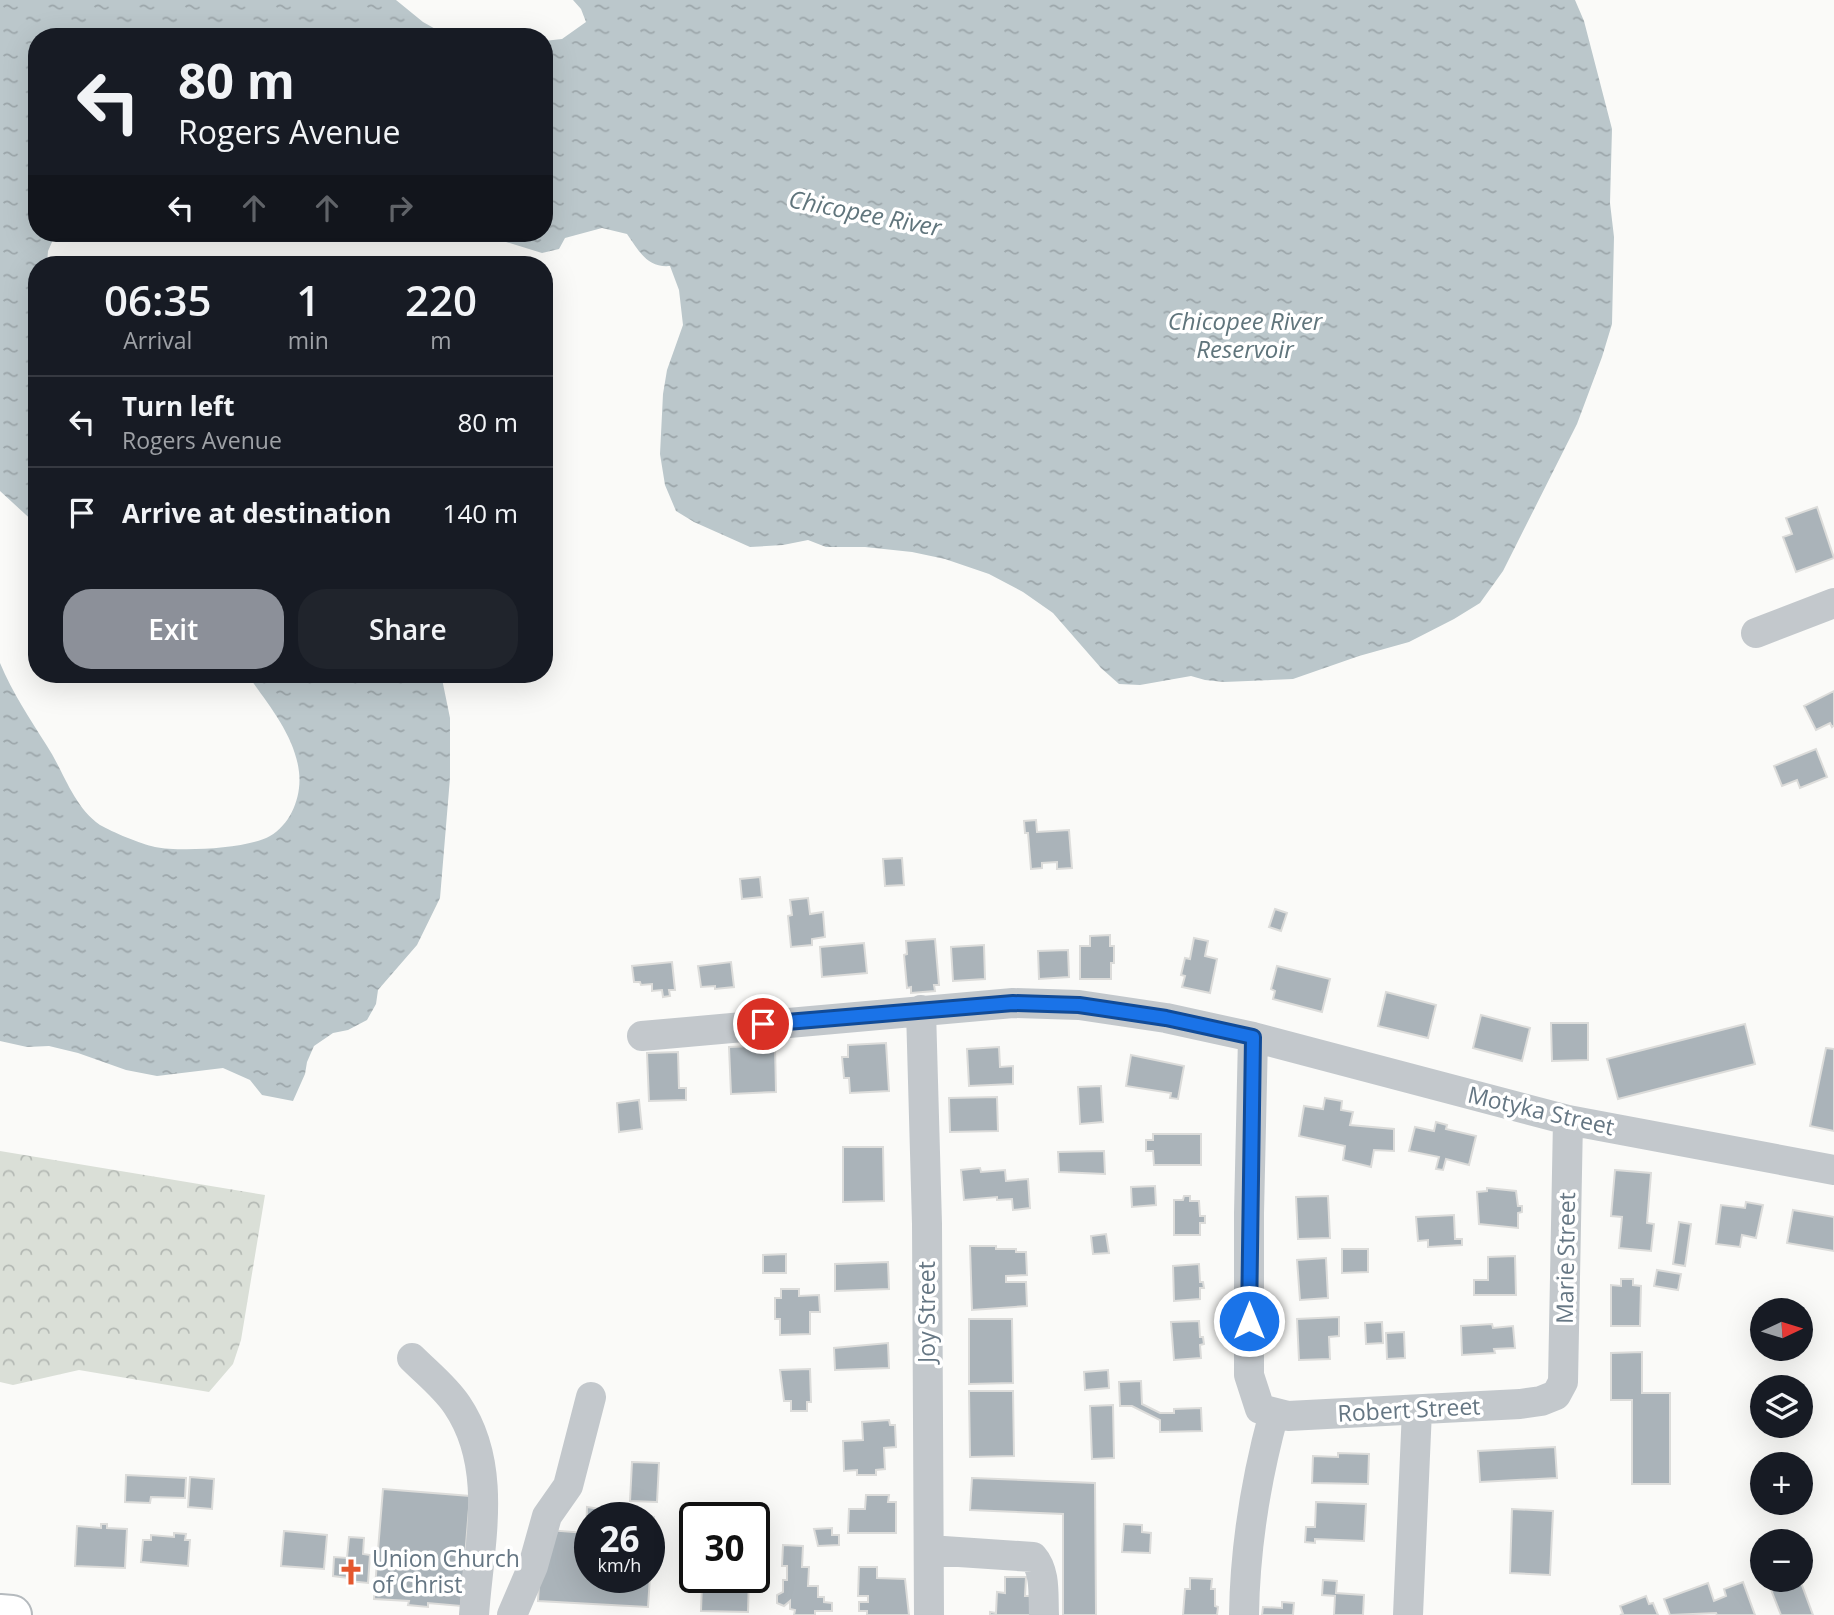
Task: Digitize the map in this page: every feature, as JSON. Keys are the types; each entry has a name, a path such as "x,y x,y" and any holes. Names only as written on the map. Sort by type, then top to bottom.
{"main road":[{"path":"0,1614 12,1615"}],"street":[{"path":"1756,633 1834,603"},
{"name":"Motyka Street","path":"642,1036 1013,1003 1079,1005 1166,1018 1253,1037 1568,1120 1834,1170"},
{"name":"Joy Street","path":"921,1010 927,1224 929,1615"},
{"path":"1244,1615 1245,1569 1267,1411 1249,1375 1253,1037"},
{"name":"Marie Street","path":"1556,1395 1563,1382 1568,1120"},
{"path":"412,1357 456,1403 474,1436 481,1462 483,1491 474,1615"},
{"name":"Robert Street","path":"1267,1411 1288,1416 1417,1410 1520,1404 1541,1401 1556,1395"},
{"path":"512,1615 533,1566 547,1516 568,1486 591,1397"},
{"path":"1408,1615 1417,1410"},
{"path":"929,1550 1032,1557 1040,1565 1044,1615"}],"green space":[{"path":"0,1151 265,1195 241,1340 233,1364 209,1392 79,1370 13,1385 0,1382"}],"water":[{"path":"0,0 396,0 434,28 28,28 28,242 52,242 48,256 28,256 28,517 0,491"},
{"name":"Chicopee River Reservoir","path":"573,0 1575,0 1584,21 1612,129 1612,324 1577,424 1503,571 1480,603 1454,619 1409,642 1293,679 1224,682 1191,676 1140,685 1119,684 1101,668 1053,613 1023,592 989,574 945,559 912,552 865,547 826,547 808,540 750,547 694,522 676,511 665,485 660,454 667,370 683,325 679,290 670,266 649,261 627,234 602,228 565,238 559,249 542,253 506,242 553,242 553,40 562,39 586,22 581,9"},
{"path":"0,663 76,799 91,817 105,828 127,838 155,847 180,849 231,847 260,840 277,831 294,808 299,790 299,772 292,745 279,720 253,683 443,683 450,718 450,778 440,898 417,945 378,990 376,1004 367,1020 348,1030 333,1033 314,1046 293,1101 262,1095 250,1080 223,1068 157,1076 126,1070 49,1046 27,1047 0,1041"}],"building":[{"path":"1817,507 1834,558 1796,572 1783,537 1792,534 1786,518"},
{"path":"1834,691 1834,725 1832,727 1830,723 1816,730 1804,706"},
{"path":"1816,749 1827,777 1800,788 1797,780 1782,786 1774,766"},
{"path":"1036,820 1037,832 1069,830 1072,868 1057,869 1057,862 1042,863 1042,868 1031,869 1028,833 1025,833 1024,821"},
{"path":"902,858 904,885 885,886 883,859"},
{"path":"760,877 762,897 742,899 740,879"},
{"path":"808,898 810,914 823,912 825,937 812,939 812,945 791,947 788,916 792,915 790,900"},
{"path":"1275,909 1287,913 1281,931 1269,927"},
{"path":"1110,935 1110,946 1114,946 1111,979 1080,979 1080,946 1090,946 1090,936"},
{"path":"1194,938 1208,941 1205,956 1217,959 1210,993 1182,987 1185,976 1181,975 1185,958 1190,959"},
{"path":"935,939 939,985 934,985 935,991 911,993 911,987 907,988 904,955 907,954 906,941"},
{"path":"864,943 867,973 822,977 820,947"},
{"path":"984,945 985,979 953,981 951,947"},
{"path":"1068,950 1069,977 1039,979 1038,951"},
{"path":"672,962 675,990 669,990 670,996 663,997 662,990 652,991 652,984 641,985 640,982 634,982 632,966"},
{"path":"731,962 734,987 701,987 698,966"},
{"path":"1277,966 1330,979 1322,1012 1273,999 1275,991 1271,989"},
{"path":"1386,992 1436,1005 1428,1038 1378,1026"},
{"path":"1481,1015 1530,1028 1522,1061 1473,1048"},
{"path":"1551,1023 1588,1023 1588,1060 1552,1061"},
{"path":"1745,1024 1755,1064 1618,1099 1607,1059"},
{"path":"886,1043 889,1091 850,1093 849,1078 844,1078 842,1057 848,1057 848,1045"},
{"path":"775,1045 776,1092 731,1094 729,1047"},
{"path":"999,1047 1000,1067 1013,1066 1013,1084 969,1086 967,1049"},
{"path":"1826,1048 1834,1049 1834,1131 1810,1126"},
{"path":"678,1052 679,1088 686,1088 686,1100 649,1101 647,1053"},
{"path":"1131,1055 1184,1066 1178,1099 1170,1098 1171,1093 1126,1086"},
{"path":"1101,1086 1103,1122 1080,1124 1078,1087"},
{"path":"997,1097 998,1131 950,1132 949,1098"},
{"path":"1325,1098 1342,1101 1341,1110 1353,1112 1350,1125 1394,1129 1394,1151 1374,1150 1371,1167 1343,1160 1345,1146 1299,1136 1304,1106 1323,1109"},
{"path":"639,1100 642,1129 619,1132 617,1103"},
{"path":"1436,1122 1447,1125 1446,1129 1476,1136 1469,1165 1446,1159 1443,1170 1436,1169 1439,1157 1409,1151 1415,1127 1434,1131"},
{"path":"1153,1134 1201,1134 1201,1165 1154,1165 1153,1151 1146,1151 1146,1140 1153,1140"},
{"path":"843,1147 883,1147 884,1201 843,1202"},
{"path":"1104,1151 1105,1174 1059,1172 1058,1152"},
{"path":"980,1168 981,1172 1005,1170 1006,1181 1028,1179 1030,1208 1013,1210 1012,1199 997,1200 997,1197 964,1200 961,1170"},
{"path":"1615,1170 1651,1173 1647,1223 1654,1224 1651,1251 1619,1248 1622,1217 1611,1216"},
{"path":"1155,1186 1156,1205 1132,1207 1131,1187"},
{"path":"1487,1188 1516,1191 1518,1206 1522,1206 1522,1212 1518,1213 1518,1228 1479,1224 1477,1192 1487,1191"},
{"path":"1184,1196 1190,1196 1190,1201 1199,1201 1200,1216 1205,1216 1205,1223 1200,1223 1200,1235 1174,1235 1174,1200 1183,1200"},
{"path":"1328,1196 1330,1238 1298,1239 1296,1197"},
{"path":"1746,1202 1763,1205 1756,1238 1742,1235 1740,1247 1716,1244 1721,1205 1745,1208"},
{"path":"1793,1210 1834,1217 1834,1251 1787,1243"},
{"path":"1454,1215 1455,1239 1462,1239 1462,1245 1428,1247 1428,1240 1418,1241 1416,1217"},
{"path":"1679,1222 1691,1224 1685,1266 1673,1264"},
{"path":"1106,1234 1109,1253 1093,1254 1091,1236"},
{"path":"970,1246 996,1246 996,1249 1026,1252 1027,1275 1006,1276 1006,1282 1026,1282 1027,1306 972,1310"},
{"path":"1342,1249 1368,1249 1368,1272 1342,1273"},
{"path":"786,1254 786,1273 763,1273 763,1255"},
{"path":"1515,1256 1516,1295 1474,1295 1474,1280 1488,1280 1488,1257"},
{"path":"1326,1258 1328,1298 1300,1300 1297,1260"},
{"path":"888,1262 889,1289 835,1291 835,1264"},
{"path":"1199,1264 1200,1282 1203,1282 1204,1288 1200,1288 1200,1299 1174,1301 1173,1266"},
{"path":"1657,1270 1681,1274 1678,1290 1654,1286"},
{"path":"1621,1279 1633,1279 1633,1285 1641,1286 1640,1326 1611,1326 1611,1285 1621,1286"},
{"path":"781,1289 799,1289 799,1296 819,1295 820,1312 810,1312 810,1334 780,1335 780,1319 775,1319 775,1298 781,1298"},
{"path":"1339,1317 1339,1336 1329,1337 1330,1359 1299,1360 1297,1319"},
{"path":"969,1319 1012,1319 1013,1383 969,1384"},
{"path":"1199,1321 1200,1337 1203,1337 1204,1344 1200,1345 1201,1358 1174,1360 1171,1322"},
{"path":"1382,1322 1383,1343 1366,1344 1365,1323"},
{"path":"1492,1324 1493,1328 1513,1326 1515,1348 1494,1349 1495,1353 1462,1355 1461,1326"},
{"path":"1404,1332 1405,1358 1387,1359 1386,1333"},
{"path":"888,1343 889,1368 835,1370 834,1348"},
{"path":"1642,1352 1642,1393 1670,1393 1670,1484 1632,1484 1632,1400 1611,1400 1611,1353"},
{"path":"810,1369 811,1402 807,1402 807,1411 791,1411 791,1401 784,1401 780,1370"},
{"path":"1108,1370 1109,1388 1085,1390 1084,1372"},
{"path":"1141,1381 1142,1404 1160,1413 1174,1413 1174,1409 1201,1408 1202,1431 1160,1432 1160,1420 1132,1406 1120,1406 1119,1382"},
{"path":"969,1391 1013,1391 1014,1456 970,1457"},
{"path":"1113,1405 1114,1458 1092,1459 1090,1406"},
{"path":"889,1420 890,1425 895,1425 896,1447 884,1448 885,1469 876,1470 876,1475 857,1475 857,1470 844,1471 843,1441 863,1440 862,1422"},
{"path":"1555,1447 1557,1478 1480,1482 1478,1451"},
{"path":"1338,1453 1369,1454 1368,1484 1312,1483 1313,1456 1338,1457"},
{"path":"632,1462 659,1463 657,1502 630,1501"},
{"path":"126,1475 186,1478 185,1498 151,1497 150,1503 125,1502"},
{"path":"190,1477 214,1479 212,1509 188,1507"},
{"path":"972,1478 1095,1483 1096,1615 1063,1615 1063,1514 970,1510"},
{"path":"383,1489 470,1496 461,1606 428,1603 428,1607 408,1605 409,1601 374,1599"},
{"path":"866,1495 889,1495 888,1502 896,1502 896,1533 848,1533 849,1509 865,1509"},
{"path":"1316,1502 1366,1504 1364,1541 1315,1539 1315,1543 1305,1542 1306,1527 1315,1527"},
{"path":"1512,1509 1553,1511 1550,1575 1510,1573"},
{"path":"101,1524 107,1524 107,1528 127,1529 125,1568 75,1566 77,1526 101,1528"},
{"path":"1124,1524 1142,1525 1142,1532 1151,1533 1150,1553 1122,1552"},
{"path":"832,1528 832,1535 839,1535 839,1545 818,1546 814,1529"},
{"path":"548,1530 574,1532 574,1593 649,1593 648,1607 538,1601 540,1568"},
{"path":"284,1531 327,1535 324,1569 281,1566"},
{"path":"174,1533 186,1534 185,1540 190,1540 188,1566 141,1562 143,1540 151,1540 151,1535 174,1537"},
{"path":"349,1537 364,1538 363,1554 370,1555 368,1583 333,1576 334,1557 347,1558"},
{"path":"783,1545 803,1546 802,1567 809,1567 808,1586 818,1586 818,1597 824,1597 824,1602 832,1603 832,1611 815,1611 815,1615 794,1615 795,1610 790,1609 790,1601 784,1606 777,1603 777,1595 783,1592 783,1580 787,1580 787,1566 782,1566"},
{"path":"859,1567 877,1567 877,1578 905,1579 909,1615 867,1615 867,1611 859,1611 859,1602 868,1602 868,1596 858,1596"},
{"path":"1005,1577 1026,1577 1025,1596 1033,1596 1032,1615 990,1615 990,1612 996,1613 997,1592 1005,1593"},
{"path":"1190,1578 1212,1579 1211,1589 1215,1589 1217,1615 1183,1615 1185,1589 1190,1589"},
{"path":"1323,1580 1337,1581 1336,1593 1364,1595 1363,1615 1334,1615 1335,1596 1322,1595"},
{"path":"1743,1582 1755,1615 1670,1615 1664,1599 1708,1583 1714,1601 1726,1596 1724,1589"},
{"path":"1772,1592 1804,1592 1813,1615 1781,1615"},
{"path":"702,1593 749,1593 748,1612 701,1611"},
{"path":"1646,1596 1649,1604 1653,1603 1658,1615 1620,1615 1623,1614 1620,1606"},
{"path":"1282,1602 1294,1603 1293,1615 1262,1615 1263,1607 1282,1608"}],"place":[{"name":"Union Church of Christ","path":"351,1572"}],"route":[{"path":"763,1024 1013,1003 1079,1005 1166,1018 1253,1037 1249,1321"}],"water label":[{"name":"Chicopee River","path":"865,214"}]}
